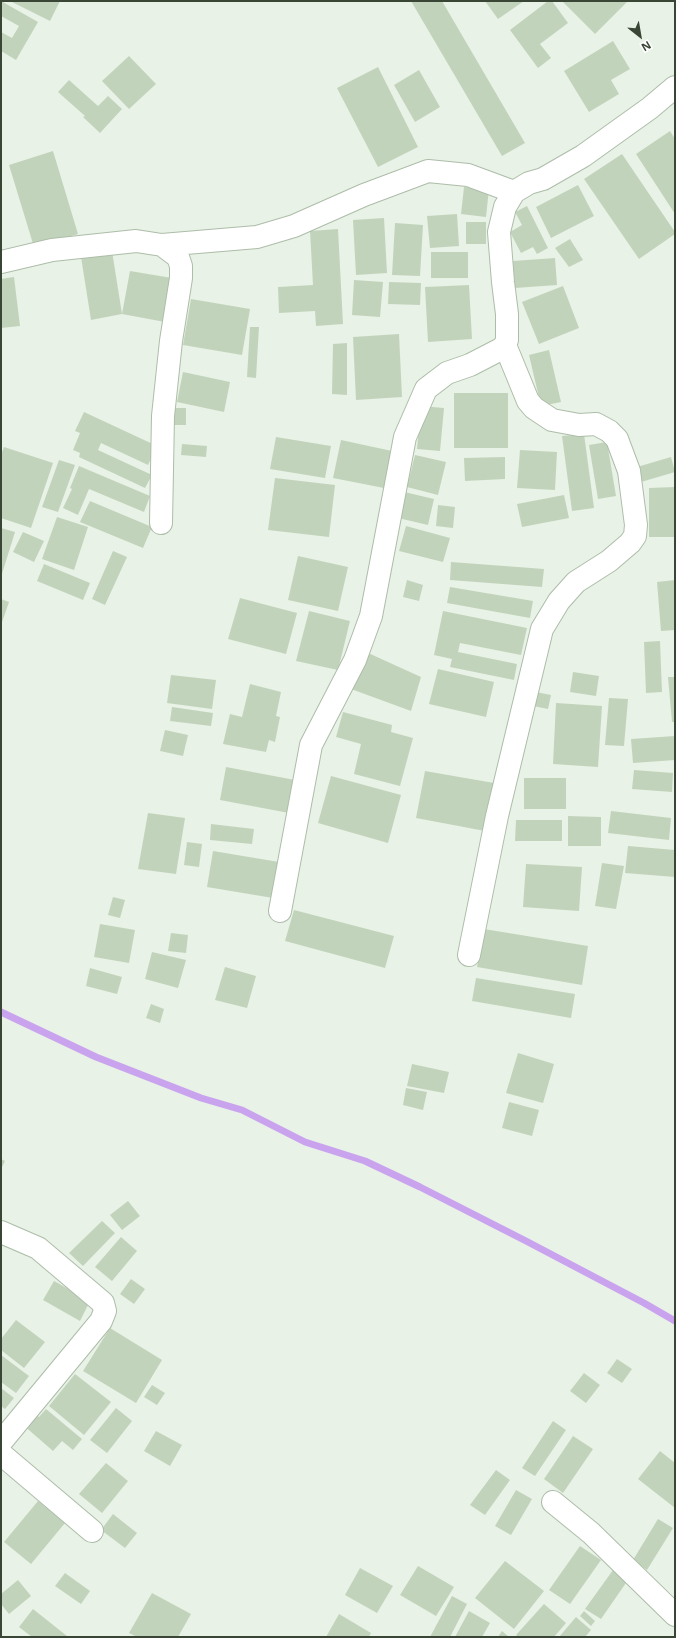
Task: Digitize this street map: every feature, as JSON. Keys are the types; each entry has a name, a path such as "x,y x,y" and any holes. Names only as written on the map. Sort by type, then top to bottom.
{"street":[{"path":"280,911 311,745 355,660 372,616 406,437 413,418 426,389 447,373 470,365 505,345 507,340 507,314 499,232 505,207 514,192 529,183 543,179 583,156 650,108 675,87"},
{"path":"1,262 52,250 84,246 136,241 162,245 257,237 294,226 364,195 428,170 468,175 514,192"},
{"path":"160,523 163,416 171,341 181,278 180,260 162,245"},
{"path":"470,955 497,816 542,629 559,601 576,582 610,561 630,543 634,536 636,525 629,471 617,439 609,431 596,424 579,425 552,420 534,408 528,401 505,345"},
{"path":"1,1232 38,1248 103,1303 106,1311 101,1321 1,1442"},
{"path":"1,1454 92,1530"},
{"path":"553,1502 591,1533 675,1615"}],"building":[{"path":"1,1 38,22 16,60 1,51 1,32 12,38 19,26 1,16"},
{"path":"10,1 60,1 50,21"},
{"path":"411,1 442,1 525,143 502,156"},
{"path":"485,1 524,1 498,19"},
{"path":"548,1 552,1 568,23 540,44 551,58 538,68 510,30"},
{"path":"562,1 628,1 595,34"},
{"path":"613,41 630,69 611,80 619,94 589,112 564,71"},
{"path":"129,56 156,84 129,109 102,81"},
{"path":"378,67 418,147 378,167 337,88"},
{"path":"419,70 440,107 415,122 394,85"},
{"path":"69,80 98,106 108,96 122,109 100,133 83,117 85,116 58,92"},
{"path":"670,131 675,139 675,214 636,154"},
{"path":"53,151 78,234 34,247 9,165"},
{"path":"622,154 675,232 675,234 639,259 584,179"},
{"path":"578,185 594,216 551,238 536,207"},
{"path":"464,187 489,189 486,217 461,214"},
{"path":"527,206 548,248 537,254 533,247 521,253 510,232 522,225 515,212"},
{"path":"457,214 459,246 430,248 427,216"},
{"path":"384,218 387,273 356,275 353,220"},
{"path":"466,222 486,222 486,244 466,244"},
{"path":"395,223 423,225 420,276 392,275"},
{"path":"338,229 343,324 316,326 315,311 279,313 278,287 313,285 310,231"},
{"path":"570,239 583,260 569,267 555,248"},
{"path":"112,251 122,314 91,320 81,257"},
{"path":"431,252 468,252 468,278 431,278"},
{"path":"555,258 557,285 515,288 513,261"},
{"path":"130,271 172,278 165,322 122,314"},
{"path":"14,277 20,326 1,328 1,279"},
{"path":"354,280 383,282 380,317 352,315"},
{"path":"389,282 421,283 420,305 388,304"},
{"path":"469,285 472,339 428,342 425,287"},
{"path":"563,286 579,328 539,344 522,302"},
{"path":"191,299 250,309 242,355 183,345"},
{"path":"250,327 259,327 256,378 247,377"},
{"path":"399,334 402,397 356,400 353,337"},
{"path":"347,343 347,395 332,394 333,344"},
{"path":"549,350 561,402 541,406 529,355"},
{"path":"183,372 230,382 224,412 177,402"},
{"path":"454,393 508,393 508,448 454,448"},
{"path":"421,406 444,408 440,451 417,449"},
{"path":"174,408 186,408 186,425 173,425"},
{"path":"84,412 157,446 148,465 101,443 98,450 152,475 145,488 79,457 80,453 73,450 80,433 75,431"},
{"path":"584,434 594,508 572,511 562,436"},
{"path":"276,437 331,446 325,478 270,469"},
{"path":"341,440 392,451 384,488 333,478"},
{"path":"607,442 616,496 598,499 589,445"},
{"path":"182,444 207,446 206,457 181,455"},
{"path":"4,447 53,463 31,528 1,518 1,455"},
{"path":"520,450 557,452 555,490 517,488"},
{"path":"415,455 446,462 438,495 407,487"},
{"path":"505,457 505,479 465,481 464,458"},
{"path":"671,457 675,472 641,482 637,467"},
{"path":"59,460 75,465 58,512 42,507"},
{"path":"79,466 150,496 144,512 89,489 78,515 63,508 72,489 70,488"},
{"path":"275,478 335,485 329,537 268,530"},
{"path":"675,487 675,537 649,537 649,488"},
{"path":"400,491 434,499 428,525 394,517"},
{"path":"564,495 569,518 522,527 517,504"},
{"path":"90,501 152,527 143,548 80,522"},
{"path":"438,505 455,507 453,528 436,526"},
{"path":"57,517 88,527 74,570 42,559"},
{"path":"406,526 450,538 443,562 399,551"},
{"path":"1,528 15,532 1,577"},
{"path":"23,532 44,541 34,562 13,552"},
{"path":"113,551 127,557 105,605 92,599"},
{"path":"298,556 348,567 338,611 288,600"},
{"path":"451,562 544,569 542,587 450,580"},
{"path":"44,564 90,583 83,600 37,581"},
{"path":"407,580 423,585 419,601 403,597"},
{"path":"675,580 675,630 661,631 657,582"},
{"path":"450,587 533,601 530,618 447,603"},
{"path":"240,598 297,613 286,654 228,639"},
{"path":"1,599 9,602 1,625"},
{"path":"309,611 350,621 338,670 296,661"},
{"path":"443,611 527,628 521,655 460,643 458,652 517,664 514,680 450,667 452,659 434,655"},
{"path":"660,641 662,692 646,693 644,642"},
{"path":"366,652 421,677 411,711 351,689"},
{"path":"438,669 494,682 486,717 429,704"},
{"path":"573,672 599,676 596,696 570,692"},
{"path":"171,675 216,680 212,709 167,703"},
{"path":"668,677 675,677 675,722 672,722"},
{"path":"250,684 281,692 276,716 280,717 275,742 269,740 266,752 223,744 230,714 242,717"},
{"path":"531,691 551,695 548,709 528,705"},
{"path":"609,698 628,699 624,746 605,745"},
{"path":"556,703 602,706 598,767 553,764"},
{"path":"172,707 213,713 211,726 170,721"},
{"path":"343,712 392,725 391,732 413,738 400,786 354,774 361,744 336,737"},
{"path":"165,730 188,735 183,756 160,751"},
{"path":"675,736 675,760 633,763 631,739"},
{"path":"226,767 295,780 289,813 220,800"},
{"path":"634,770 673,773 672,792 632,789"},
{"path":"425,771 494,783 485,831 416,818"},
{"path":"331,776 401,795 388,843 318,823"},
{"path":"524,778 566,778 566,809 524,809"},
{"path":"611,811 671,818 669,840 608,833"},
{"path":"148,813 185,818 176,874 138,869"},
{"path":"568,816 601,817 601,846 568,846"},
{"path":"516,820 562,820 562,841 515,841"},
{"path":"211,824 254,829 252,844 210,840"},
{"path":"187,842 202,844 199,867 184,865"},
{"path":"628,846 675,850 675,877 625,873"},
{"path":"213,851 279,862 273,898 207,887"},
{"path":"602,863 624,866 616,909 595,906"},
{"path":"526,864 582,867 579,911 523,907"},
{"path":"113,897 125,900 120,918 108,915"},
{"path":"294,910 394,936 385,968 285,941"},
{"path":"100,924 135,930 129,963 94,957"},
{"path":"484,929 588,946 582,985 477,967"},
{"path":"171,933 188,935 186,953 168,951"},
{"path":"152,952 186,960 178,988 145,979"},
{"path":"225,967 256,976 247,1008 215,1000"},
{"path":"90,968 122,977 117,994 86,986"},
{"path":"476,978 575,994 571,1018 472,1001"},
{"path":"151,1004 164,1009 160,1023 146,1018"},
{"path":"518,1053 554,1064 543,1103 506,1093"},
{"path":"412,1064 449,1072 444,1093 407,1086"},
{"path":"406,1088 427,1092 423,1110 403,1105"},
{"path":"509,1102 539,1110 532,1136 502,1128"},
{"path":"1,1159 5,1161 1,1169"},
{"path":"128,1201 140,1216 122,1230 110,1215"},
{"path":"102,1221 115,1233 83,1266 69,1253"},
{"path":"121,1237 137,1251 112,1281 95,1267"},
{"path":"131,1279 145,1289 134,1304 120,1294"},
{"path":"54,1281 90,1301 80,1321 43,1300"},
{"path":"16,1320 45,1342 24,1368 1,1350 1,1339"},
{"path":"110,1328 162,1360 136,1403 83,1371"},
{"path":"1,1355 29,1376 16,1393 1,1382"},
{"path":"617,1359 632,1369 622,1383 607,1373"},
{"path":"584,1373 600,1385 586,1403 570,1391"},
{"path":"75,1374 111,1402 84,1435 49,1406"},
{"path":"152,1385 165,1393 157,1405 144,1397"},
{"path":"1,1388 14,1398 5,1409 1,1406"},
{"path":"116,1408 132,1421 107,1453 90,1440"},
{"path":"46,1409 82,1439 73,1450 62,1441 53,1451 22,1424 33,1412 39,1417"},
{"path":"553,1421 566,1430 535,1476 522,1468"},
{"path":"156,1431 182,1445 170,1466 144,1451"},
{"path":"573,1436 593,1449 563,1493 544,1479"},
{"path":"660,1451 675,1463 675,1508 638,1479"},
{"path":"106,1463 128,1481 102,1513 79,1494"},
{"path":"496,1470 510,1480 485,1515 470,1505"},
{"path":"516,1490 532,1499 511,1535 495,1526"},
{"path":"38,1501 65,1523 31,1564 4,1542"},
{"path":"113,1514 137,1533 125,1548 101,1530"},
{"path":"658,1519 673,1528 647,1570 633,1560"},
{"path":"580,1546 601,1560 570,1604 549,1590"},
{"path":"505,1561 544,1591 514,1629 475,1598"},
{"path":"418,1566 454,1587 436,1616 400,1595"},
{"path":"360,1568 393,1586 377,1613 345,1595"},
{"path":"613,1570 628,1580 601,1619 585,1609"},
{"path":"65,1573 90,1591 81,1604 55,1586"},
{"path":"18,1580 31,1596 9,1614 1,1604 1,1594"},
{"path":"152,1593 191,1614 178,1637 137,1637 129,1633"},
{"path":"452,1596 467,1604 450,1637 430,1637"},
{"path":"544,1604 566,1623 554,1637 518,1637 516,1635"},
{"path":"33,1609 67,1636 32,1637 19,1627"},
{"path":"469,1611 490,1623 482,1637 455,1637"},
{"path":"584,1611 595,1621 591,1626 580,1616"},
{"path":"339,1614 371,1633 369,1637 326,1637"},
{"path":"576,1617 591,1630 585,1637 559,1637"},
{"path":"502,1631 509,1637 498,1637"}],"waterway":[{"path":"1,1012 96,1057 201,1098 242,1110 305,1142 365,1161 526,1241 675,1321"}]}
